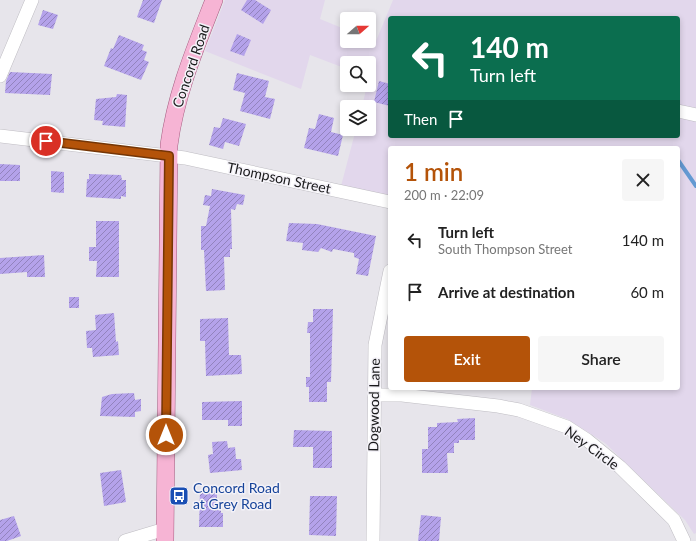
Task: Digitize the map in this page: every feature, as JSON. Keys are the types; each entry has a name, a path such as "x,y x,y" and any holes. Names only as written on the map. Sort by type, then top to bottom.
{"main road":[{"name":"Concord Road","path":"165,535 169,156 172,127 183,80 214,0"}],"street":[{"path":"0,76 32,0"},
{"path":"680,111 696,115"},
{"name":"Thompson Street","path":"0,136 169,156 388,202"},
{"name":"Dogwood Lane","path":"373,541 375,345 388,281"},
{"name":"Ney Circle","path":"374,395 402,395 498,406 519,410 566,427 587,440 620,467 674,520 684,541"},
{"path":"125,541 165,535"}],"shaded area":[{"path":"225,0 325,0 320,19 340,27 340,48 376,48 376,41 393,0 696,0 696,533 694,534 685,520 605,443 567,419 530,405 532,390 680,390 680,146 388,146 388,198 341,186 354,136 376,136 376,100 364,100 365,92 376,92 376,56 340,56 340,66 310,55 301,89 205,51"}],"building":[{"path":"143,0 162,0 154,23 137,17"},
{"path":"247,0 255,0 271,10 263,24 241,10"},
{"path":"43,10 58,15 53,29 38,25"},
{"path":"237,34 251,40 244,56 230,51"},
{"path":"119,35 144,45 142,50 147,52 144,60 149,62 141,80 104,66 111,48 113,49"},
{"path":"10,72 52,74 50,95 5,93 6,81"},
{"path":"237,73 269,81 265,97 275,99 270,119 240,111 245,93 233,90"},
{"path":"379,81 388,83 388,106 376,102 376,100 374,100"},
{"path":"117,94 127,95 125,127 102,125 103,121 94,120 96,99 116,97"},
{"path":"319,114 334,118 331,132 343,136 338,156 304,148 309,128 315,129"},
{"path":"223,118 246,124 239,146 225,142 223,149 209,145 214,127 220,128"},
{"path":"0,164 20,165 20,181 0,181"},
{"path":"51,171 64,172 64,193 51,192"},
{"path":"89,174 121,175 122,180 126,180 126,197 121,196 121,199 86,197 87,179 89,179"},
{"path":"212,189 245,195 243,205 237,204 235,210 231,209 232,249 230,249 230,257 224,257 225,290 206,291 204,250 201,250 201,226 206,226 210,206 203,205 205,195 211,196"},
{"path":"96,221 119,221 119,277 96,277 97,261 89,261 89,247 96,247"},
{"path":"289,223 317,224 376,236 368,276 356,274 359,259 354,257 354,253 333,249 332,252 321,248 318,252 302,250 303,243 286,241"},
{"path":"44,255 45,277 27,277 27,272 0,274 0,258"},
{"path":"69,297 79,297 79,308 69,308"},
{"path":"313,309 333,309 331,382 327,382 327,402 309,402 309,387 306,387 306,377 310,377 310,333 307,333 308,322 313,322"},
{"path":"114,313 116,342 118,341 119,355 93,357 92,348 87,348 86,331 96,330 95,315"},
{"path":"228,318 229,355 241,355 242,374 206,376 205,341 200,341 200,319"},
{"path":"134,393 135,400 141,399 141,411 135,412 135,417 100,416 102,397 112,394"},
{"path":"242,401 242,426 228,426 228,420 202,420 202,402"},
{"path":"475,418 475,440 459,440 459,443 454,443 454,453 447,453 448,473 422,473 422,449 428,449 428,427 437,427 437,423 458,422 457,419"},
{"path":"294,430 332,431 332,468 313,468 313,447 293,447"},
{"path":"227,441 228,448 235,447 236,459 241,459 242,470 210,473 208,455 213,454 212,442"},
{"path":"121,470 126,502 104,506 100,473"},
{"path":"200,490 217,491 217,501 221,501 221,513 223,513 223,527 199,527"},
{"path":"310,496 337,496 336,536 309,535"},
{"path":"421,515 441,517 439,541 418,541"},
{"path":"14,516 21,536 7,541 0,541 0,520"}],"waterway":[{"path":"680,163 696,186"}],"place":[{"name":"Concord Road at Grey Road","path":"179,496"}],"route":[{"path":"46,141 169,156 166,435"}]}
